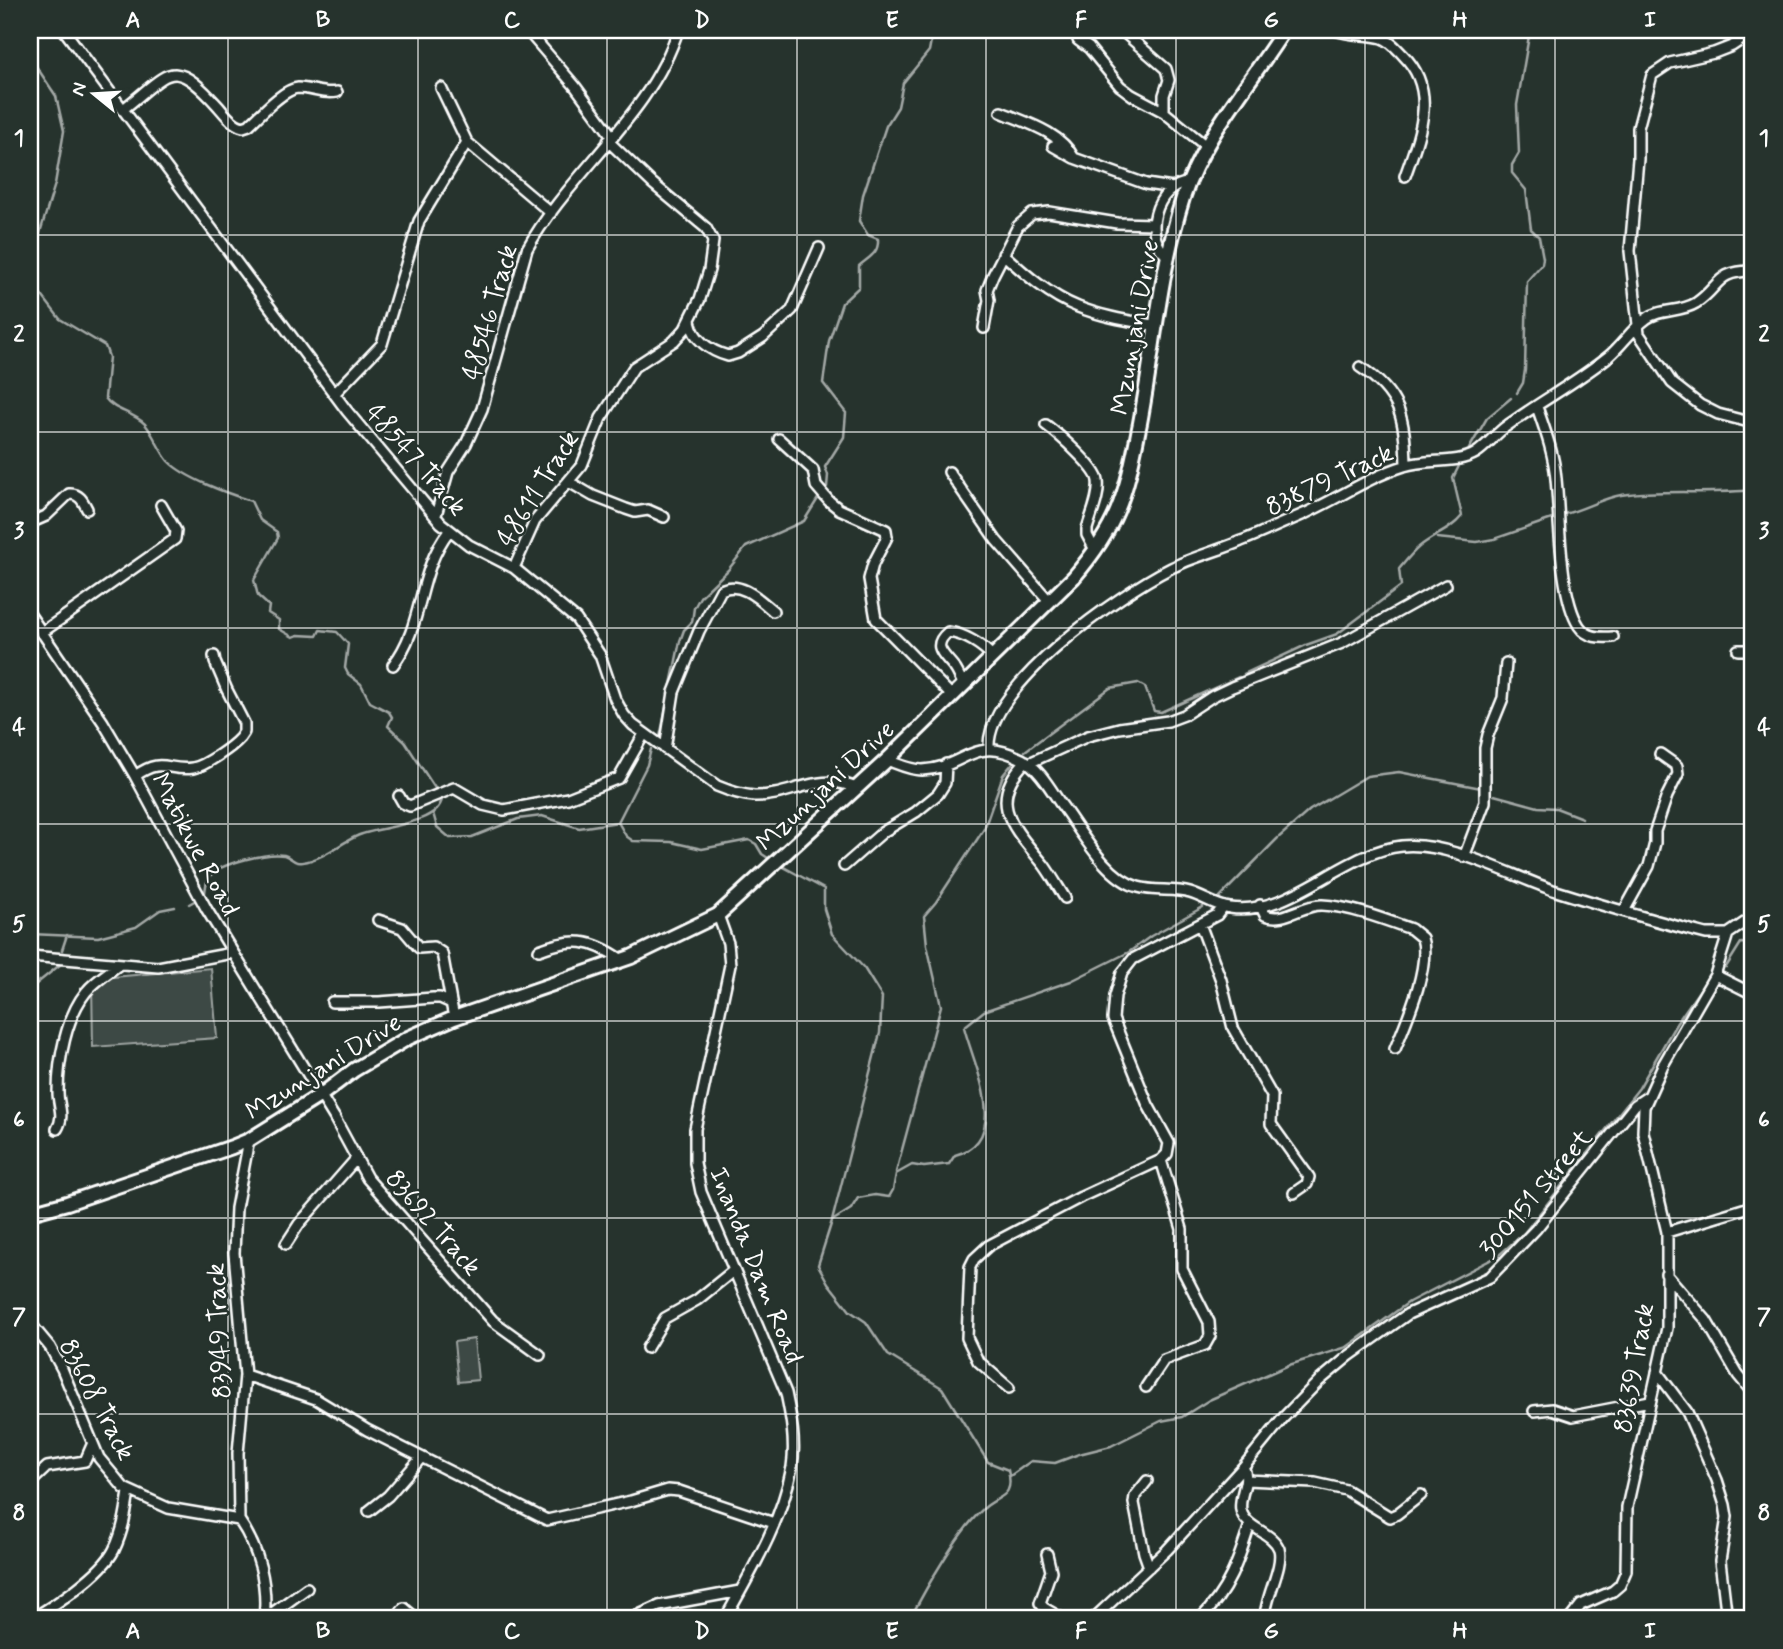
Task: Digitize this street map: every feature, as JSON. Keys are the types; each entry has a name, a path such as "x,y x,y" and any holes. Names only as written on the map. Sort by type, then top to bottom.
{"main road":[{"name":"Mzunjani Drive","path":"30,1213 67,1203 249,1140 321,1096 384,1052 454,1018 622,960 718,915 887,760 1050,603 1096,550 1117,511 1128,478 1169,257 1189,183 1220,123 1284,30"}],"street":[{"name":"48547 Track","path":"64,30 366,434 449,531 469,545 514,568 576,619 600,655 614,699 624,715 644,734 717,786 745,795 772,794 831,781 856,788"},
{"path":"527,30 575,86 610,139"},
{"name":"48546 Track","path":"436,515 448,472 474,429 482,409 527,249 551,213 647,91 678,30"},
{"path":"1128,30 1127,34 1166,69 1169,80 1164,95 1164,112"},
{"path":"1335,30 1384,39 1405,57 1416,71 1422,93 1422,127 1405,176"},
{"path":"1753,32 1732,46 1670,63 1656,71 1650,82 1638,128 1630,251 1638,328 1643,342 1672,383 1683,394 1718,414 1753,423"},
{"path":"1078,40 1089,48 1120,86 1164,112 1207,147"},
{"path":"122,110 163,78 174,73 184,74 195,82 239,127 249,125 290,90 300,88 326,94 337,92"},
{"path":"441,89 467,142 551,213"},
{"path":"1001,112 1058,137 1074,158"},
{"name":"48611 Track","path":"514,568 535,522 569,482 587,455 601,418 634,367 679,338 690,321 705,285 712,253 711,236 706,228 652,183 610,139"},
{"path":"335,393 382,344 419,221 467,142"},
{"path":"1053,146 1074,158 1146,184 1173,188"},
{"path":"1169,257 1160,247 1154,224 1157,207 1173,188 1189,183"},
{"path":"985,327 988,290 1003,254 1024,219 1040,212 1117,223 1154,224"},
{"path":"690,321 692,329 708,348 729,356 738,353 763,337 792,310 819,248"},
{"path":"1003,254 1027,276 1076,306 1122,320 1157,326"},
{"name":"83879 Track","path":"989,748 988,741 997,719 1025,678 1078,628 1110,605 1174,566 1300,516 1406,465 1472,455 1507,425 1597,366 1652,315 1681,310 1696,302 1727,275 1753,271"},
{"path":"1360,367 1386,389 1400,413 1405,435 1406,465"},
{"path":"1537,407 1554,464 1559,536 1566,585 1573,611 1579,625 1586,632 1600,638 1613,637"},
{"path":"1046,425 1070,443 1073,450 1097,475 1098,487 1087,529 1087,536 1096,550"},
{"path":"779,439 812,469 816,486 828,500 839,509 886,530 887,537 873,564 869,579 876,619 952,696"},
{"path":"949,472 996,540 1050,603"},
{"path":"569,482 593,496 626,509 635,512 648,510 664,517"},
{"path":"30,523 46,516 69,494 81,498 87,509"},
{"path":"41,633 175,539 176,531 162,505"},
{"path":"393,665 405,650 432,556 449,531"},
{"path":"1065,898 1042,863 1024,842 1006,810 1005,794 1008,783 1027,762 1088,736 1119,728 1168,721 1184,715 1232,687 1342,643 1446,585"},
{"path":"665,749 678,681 721,590 738,587 773,611"},
{"name":"Matikwe Road","path":"30,615 103,722 135,776 188,878 321,1096"},
{"path":"964,685 957,671 940,652 945,634 957,634 981,646 993,657"},
{"path":"1738,650 1753,650"},
{"path":"135,776 151,766 199,766 240,738 244,732 244,723 226,690 214,656"},
{"path":"1464,857 1485,802 1485,748 1503,698 1506,663"},
{"path":"399,796 403,803 410,806 445,790 458,789 483,804 504,810 569,798 619,778 644,734"},
{"path":"887,760 918,770 946,764 989,748 1003,750 1027,762 1102,861 1121,879 1138,887 1191,893 1223,907 1243,909 1273,902 1368,853 1413,845 1444,850 1553,889 1706,934 1728,934 1753,917"},
{"path":"1624,911 1637,892 1648,866 1655,843 1655,831 1678,774 1677,766 1660,754"},
{"path":"844,866 883,832 916,812 938,794 945,783 946,764"},
{"path":"1260,905 1265,915 1271,918 1315,905 1332,907 1411,929 1422,937 1423,959 1405,1024 1395,1049"},
{"path":"1009,1388 978,1361 967,1338 970,1267 974,1259 988,1246 1081,1197 1161,1160 1167,1154 1169,1143 1141,1090 1113,1019 1113,1006 1122,973 1133,959 1217,915 1223,907"},
{"name":"Inanda Dam Road","path":"718,915 728,943 730,965 695,1129 695,1163 701,1192 786,1393 793,1427 792,1465 784,1500 725,1619"},
{"path":"378,920 402,928 419,948 433,947 440,950 446,962 454,1018"},
{"path":"1200,924 1221,980 1233,1028 1272,1096 1271,1124 1310,1177 1307,1184 1294,1193"},
{"name":"300151 Street","path":"1093,1619 1149,1567 1243,1468 1284,1417 1319,1381 1408,1314 1490,1277 1536,1229 1635,1105 1647,1097 1715,975 1728,934"},
{"path":"539,950 560,942 582,941 607,950 622,960"},
{"path":"30,956 173,966 232,953"},
{"path":"57,1129 62,1115 58,1090 60,1068 71,1021 83,995 120,964"},
{"path":"1715,975 1753,994"},
{"path":"332,1002 440,998 451,1003"},
{"name":"83692 Track","path":"321,1096 367,1178 493,1321 540,1355"},
{"name":"83639 Track","path":"1570,1619 1581,1605 1613,1591 1624,1577 1628,1551 1627,1507 1667,1328 1667,1232 1643,1132 1647,1097"},
{"name":"83949 Track","path":"239,1520 238,1453 245,1375 234,1253 236,1209 249,1140"},
{"path":"286,1244 299,1224 355,1160"},
{"path":"1146,1387 1164,1360 1205,1345 1211,1331 1182,1269 1182,1229 1161,1160"},
{"path":"1667,1232 1753,1206"},
{"path":"647,1348 660,1322 697,1300 733,1271"},
{"path":"1666,1274 1706,1320 1738,1375 1753,1393"},
{"name":"83608 Track","path":"30,1323 50,1347 62,1369 99,1458 129,1492 115,1548 104,1565 31,1619"},
{"path":"1657,1372 1687,1412 1725,1505 1727,1517 1720,1561 1727,1619"},
{"path":"245,1375 316,1399 367,1430 547,1520 668,1490 679,1491 774,1523"},
{"path":"1534,1411 1552,1409 1573,1416 1650,1401"},
{"path":"30,1483 47,1467 85,1461 92,1445"},
{"path":"369,1511 388,1496 421,1458"},
{"path":"1243,1468 1246,1480 1242,1490 1242,1513 1250,1524 1275,1543 1280,1557 1265,1607 1265,1619"},
{"path":"1246,1480 1315,1483 1346,1490 1390,1517 1421,1495"},
{"path":"1147,1481 1135,1496 1134,1503 1143,1553 1149,1567"},
{"path":"129,1492 168,1508 239,1520 252,1540 260,1560 264,1617 307,1588"},
{"path":"1200,1619 1226,1587 1235,1570 1250,1524"},
{"path":"1047,1554 1051,1571 1040,1603 1063,1619"},
{"path":"630,1619 659,1606 740,1591"},
{"path":"395,1619 404,1608 417,1619"}],"shaded area":[{"path":"211,968 217,1038 93,1047 92,979"},
{"path":"474,1339 478,1380 458,1382 454,1342"}],"waterway":[{"path":"823,489 827,487 828,475 825,467 844,437 846,413 823,383 829,341 842,303 859,287 859,266 873,255 878,244 878,239 868,235 859,221 863,195 886,126 898,107 903,83 929,51 933,30"},
{"path":"1517,393 1523,383 1525,370 1527,281 1542,264 1543,258 1539,237 1531,229 1526,190 1512,173 1512,165 1519,153 1517,105 1530,30"},
{"path":"30,57 56,96 64,131 55,184 30,265"},
{"path":"30,272 33,284 60,319 105,346 109,357 105,398 118,409 145,424 165,457 175,467 207,485 251,501 260,520 277,532 278,538 254,580 258,596 269,606 268,613 279,620 279,629 293,637 317,636 320,630 337,632 348,644 345,668 348,674 361,684 370,702 389,712 392,717 388,726 405,742 442,799 438,808 418,820 357,836 310,860 297,862 284,855 268,855 225,866 210,876 203,895"},
{"path":"1469,449 1487,418 1511,398"},
{"path":"1244,674 1306,645 1337,634 1401,586 1399,569 1419,547 1462,516 1453,478 1460,464"},
{"path":"1564,514 1621,495 1753,490"},
{"path":"660,737 680,641 684,630 692,622 694,608 700,597 728,570 746,547 804,521 819,497"},
{"path":"1437,538 1477,542 1494,539 1552,519"},
{"path":"1025,751 1110,688 1138,683 1145,687 1154,711 1161,712 1239,677"},
{"path":"618,822 647,765 651,749"},
{"path":"896,1172 941,1006 927,945 924,916 984,829 1003,775 1016,759"},
{"path":"1220,897 1310,810 1367,776 1399,772 1481,788"},
{"path":"1494,795 1538,807 1556,808 1582,818"},
{"path":"433,813 437,827 450,838 472,837 518,819 542,816 579,828 618,822 626,836 633,841 671,842 702,849 749,840 771,860"},
{"path":"780,865 824,889 824,909 832,934 864,968 882,997 880,1033 832,1221"},
{"path":"189,904 198,899"},
{"path":"30,934 98,937 136,927 160,910 175,907"},
{"path":"910,1619 962,1532 982,1510 1007,1492 1010,1480 1008,1470 988,1462 942,1388 888,1355 866,1322 850,1311 828,1283 818,1265 832,1221 851,1209 858,1198 875,1195 889,1197 896,1174 912,1165 924,1167 949,1164 955,1155 972,1147 982,1134 986,1118 985,1099 964,1027 984,1011 1071,981 1129,952 1151,936 1203,907"},
{"path":"62,950 67,935"},
{"path":"1726,967 1741,943 1753,944"},
{"path":"30,989 61,964"},
{"path":"1010,1476 1031,1461 1055,1463 1111,1446 1161,1421 1182,1417 1209,1400 1289,1365 1347,1347 1409,1302 1498,1256 1524,1233 1639,1088 1676,1024 1706,981"}]}
